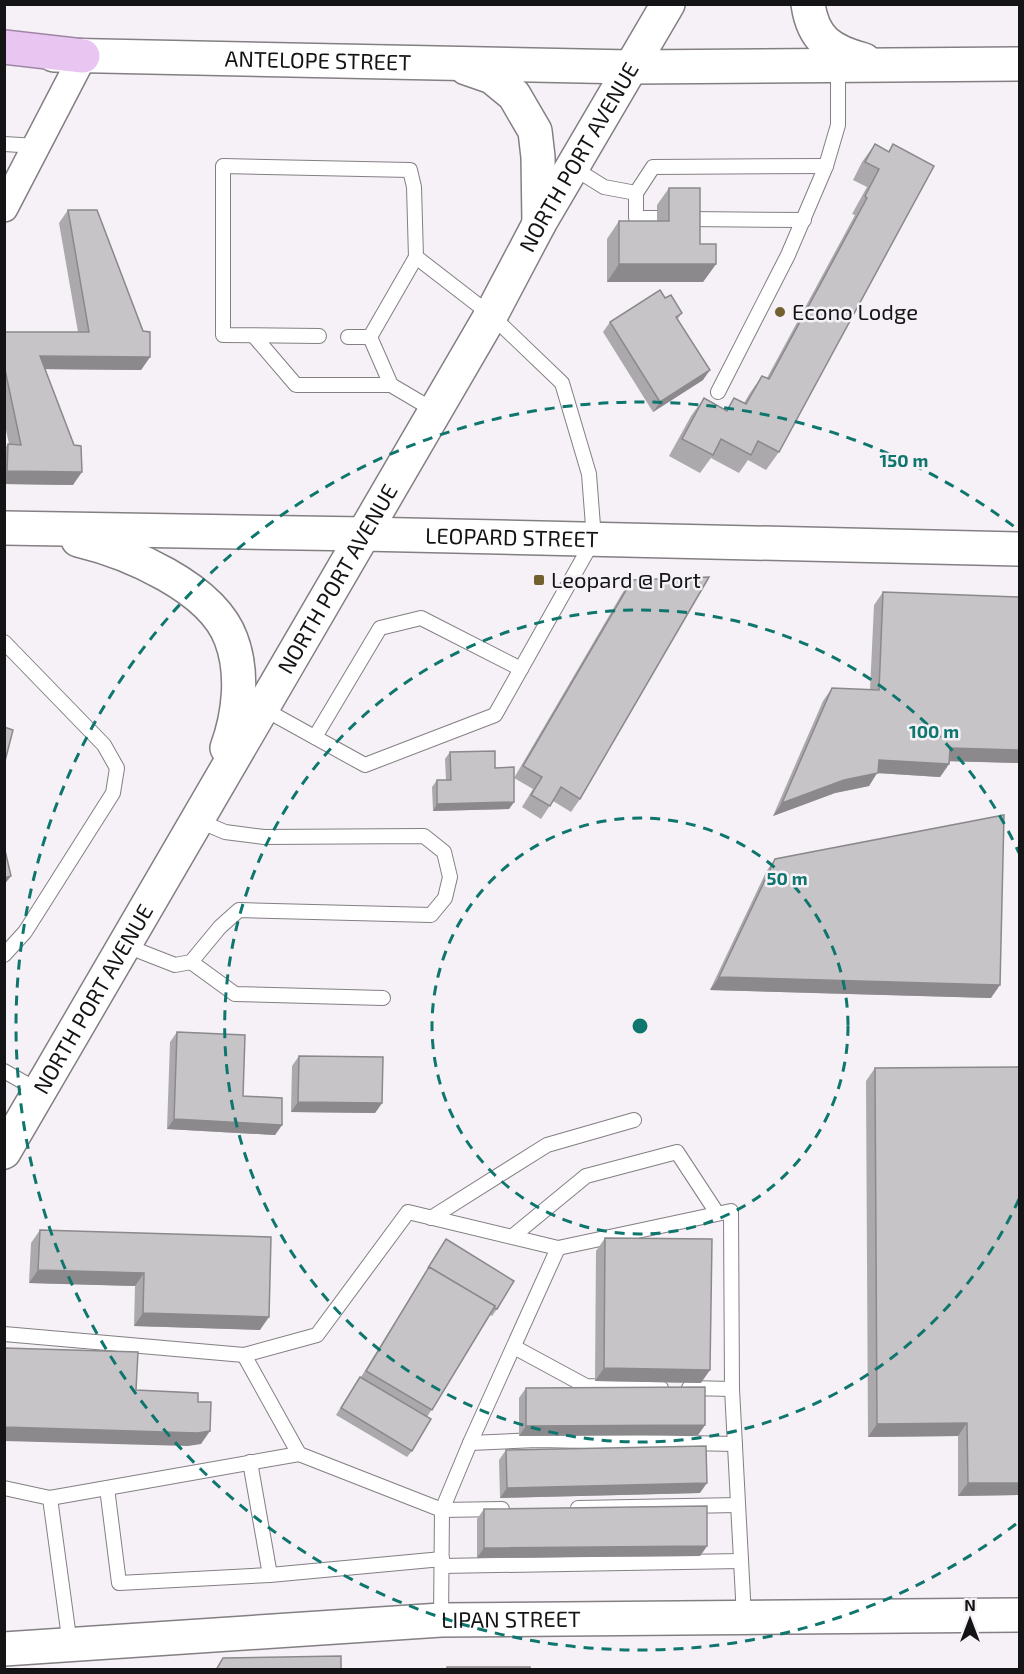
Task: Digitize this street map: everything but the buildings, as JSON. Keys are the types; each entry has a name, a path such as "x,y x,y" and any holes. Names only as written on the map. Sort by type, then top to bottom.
{"highway":[{"path":"4,47 83,56"}],"main road":[{"name":"NORTH PORT AVENUE","path":"4,1152 491,315 539,224 668,4"},
{"path":"808,4 810,19 826,44 840,53 878,64"},
{"name":"ANTELOPE STREET","path":"4,55 631,67 1020,64"},
{"path":"450,62 492,77 514,95 528,116 535,131 538,157 539,224"},
{"path":"4,529 69,538 108,547 165,574 188,589 217,616 231,638 238,664 238,702 230,738 201,813"},
{"name":"LEOPARD STREET","path":"4,529 363,534 1020,549"},
{"name":"LIPAN STREET","path":"4,1649 441,1620 1020,1615"}],"street":[{"path":"4,208 83,56"}],"lane":[{"path":"718,392 804,220 826,166 838,125 838,64"},
{"path":"4,144 37,146"},
{"path":"319,336 223,335 223,166 410,170 414,188 416,257 370,337"},
{"path":"657,218 636,218 636,192 653,167 826,166"},
{"path":"572,167 604,188 636,192"},
{"path":"688,219 804,220"},
{"path":"262,708 365,765 495,715 594,539 589,474 562,383 491,315 416,257"},
{"path":"254,336 296,385 391,385 435,411"},
{"path":"348,337 370,337"},
{"path":"370,337 391,385"},
{"path":"315,737 380,628 422,618 521,669"},
{"path":"4,642 104,745 117,768 113,793 25,932 4,955"},
{"path":"124,945 175,965 191,962 220,927 239,910 431,915 445,898 450,877 444,852 424,836 264,837 225,832 201,813"},
{"path":"191,962 235,994 382,998"},
{"path":"4,1071 39,1091"},
{"path":"431,1218 547,1145 634,1120"},
{"path":"513,1236 586,1176 677,1152 717,1213"},
{"path":"4,1334 244,1355 317,1335 408,1212 558,1248 731,1211 732,1389 744,1617"},
{"path":"441,1620 442,1510 558,1248"},
{"path":"514,1347 586,1386 732,1389"},
{"path":"244,1355 299,1454"},
{"path":"470,1443 537,1440 735,1444"},
{"path":"4,1488 50,1498 299,1454 442,1510 513,1509"},
{"path":"250,1462 270,1575"},
{"path":"107,1488 119,1583 442,1563 741,1561"},
{"path":"50,1498 70,1645"},
{"path":"561,1508 738,1505"}],"place":[{"name":"Econo Lodge","path":"780,312"},
{"name":"Leopard @ Port","path":"539,580"}]}
